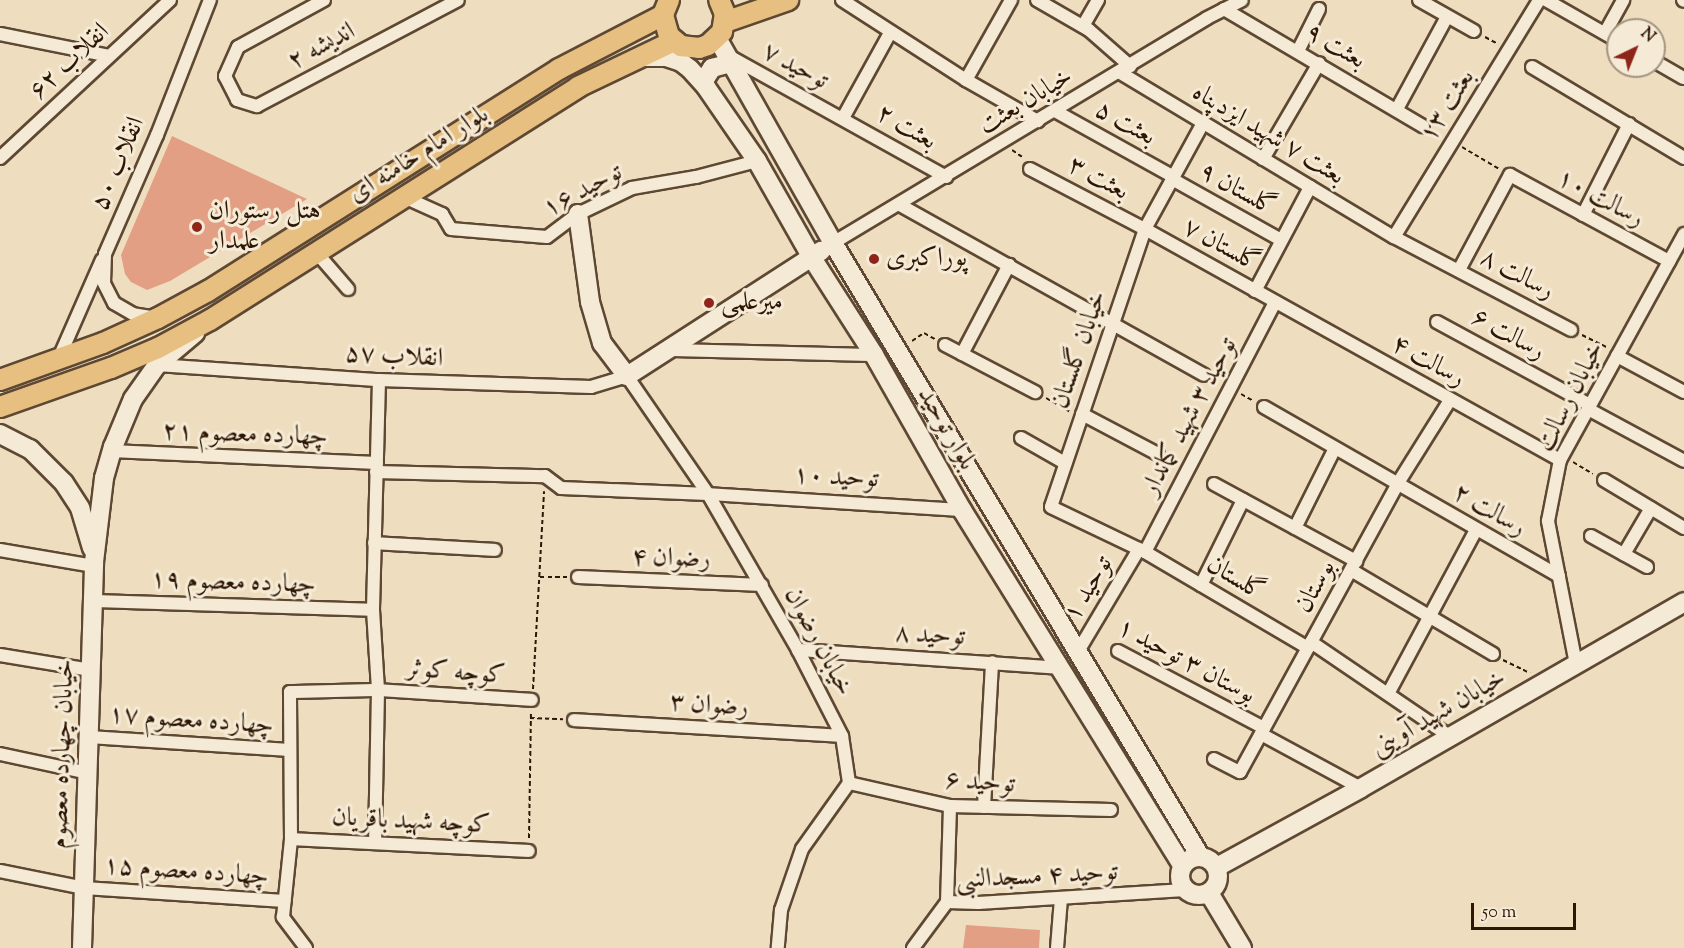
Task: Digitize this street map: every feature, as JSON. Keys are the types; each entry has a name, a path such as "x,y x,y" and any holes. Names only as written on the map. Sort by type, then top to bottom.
{"main road":[{"path":"719,0 725,45"},
{"path":"666,7 665,29 674,41 689,48 699,48 725,45 788,0"},
{"name":"بلوار امام خامنه ای","path":"0,380 58,361 158,318 262,258 559,69 666,7"},
{"name":"بلوار امام خامنه ای","path":"0,407 111,368 158,348 210,320 578,87 674,41"},
{"path":"498,108 493,123 498,130 514,128"},
{"path":"407,165 425,166 429,172 424,184"}],"street":[{"name":"انقلاب ۶۲","path":"0,158 170,0"},
{"name":"انقلاب ۵۰","path":"158,318 133,314 114,303 104,283 105,254 157,135 210,0"},
{"name":"اندیشه ۲","path":"324,0 238,47 225,76 237,100 258,106 458,0"},
{"path":"842,0 966,80 1038,121"},
{"path":"966,80 1011,0"},
{"name":"بعثت ۷ شهید ایزدپناه","path":"1037,0 1086,28 1124,69 1203,123 1394,237"},
{"path":"1086,28 1098,0"},
{"name":"خیابان بعثت","path":"833,243 1242,0"},
{"path":"1419,0 1474,31"},
{"name":"بعثت ۱۳","path":"1394,237 1539,0"},
{"path":"1546,0 1605,33 1623,0"},
{"name":"بعثت ۹","path":"1224,9 1423,126"},
{"path":"1298,51 1319,9"},
{"path":"1397,109 1447,17"},
{"path":"843,118 891,33"},
{"path":"0,34 109,56"},
{"path":"702,82 725,45"},
{"name":"توحید ۷","path":"725,45 843,118"},
{"name":"بلوار توحید","path":"725,45 833,243 1200,856"},
{"name":"بلوار توحید","path":"638,57 666,57 681,62 702,82 757,161 812,258 874,355 962,510 1182,865"},
{"path":"1263,159 1319,63"},
{"path":"1532,68 1680,155"},
{"path":"1666,68 1684,78"},
{"name":"بعثت ۵","path":"1054,111 1173,178"},
{"name":"بعثت ۲","path":"843,118 946,177"},
{"name":"خیابان گلستان","path":"1142,551 1051,507 1145,229 1203,123"},
{"path":"1583,215 1629,124"},
{"name":"توحید ۱۶","path":"404,197 442,214 451,229 547,237 578,214 632,188 696,177 757,161"},
{"name":"بعثت ۳","path":"1030,169 1145,229"},
{"path":"1459,270 1510,176"},
{"name":"رسالت ۱۰","path":"1510,176 1669,261"},
{"name":"گلستان ۹","path":"1173,178 1281,240"},
{"path":"1255,291 1310,187"},
{"path":"900,205 1113,322 1204,375"},
{"path":"578,214 590,302 602,343 627,376 833,243"},
{"name":"گلستان ۷","path":"1145,229 1275,302"},
{"name":"خیابان رسالت","path":"1576,664 1548,521 1561,458 1684,234"},
{"name":"رسالت ۸","path":"1394,237 1572,330"},
{"path":"316,252 348,289"},
{"path":"58,361 105,254"},
{"path":"962,354 1009,265"},
{"name":"رسالت ۴","path":"1275,302 1450,400 1561,458"},
{"name":"توحید ۳ شهید کماندار","path":"1142,551 1275,302"},
{"path":"94,564 104,478 111,451 133,399 157,365 210,320"},
{"name":"رسالت ۶","path":"1437,322 1684,461"},
{"path":"945,345 1035,392"},
{"path":"669,350 874,355"},
{"path":"1618,354 1684,391"},
{"name":"انقلاب ۵۷","path":"157,365 378,380 591,387 627,376"},
{"name":"خیابان رضوان","path":"627,376 708,494 798,650 842,736 849,783"},
{"path":"375,843 378,690 373,610 378,380"},
{"name":"بوستان","path":"1214,759 1240,772 1398,483 1450,400"},
{"name":"رسالت ۲","path":"1264,407 1559,576"},
{"path":"1081,416 1158,454"},
{"path":"0,434 30,448 64,483 80,508 89,535 94,564"},
{"path":"1021,438 1065,463"},
{"path":"1295,528 1335,448"},
{"name":"چهارده معصوم ۲۱","path":"111,451 545,476"},
{"name":"توحید ۱۰","path":"545,476 561,488 708,494 962,510"},
{"path":"1604,480 1684,528"},
{"path":"1214,484 1326,544 1431,618 1493,654"},
{"path":"1201,585 1243,500"},
{"path":"1624,554 1651,508"},
{"path":"1388,694 1431,618 1476,530"},
{"path":"1592,536 1647,567"},
{"path":"374,543 495,550"},
{"path":"0,549 94,564"},
{"name":"گلستان","path":"1142,551 1309,645 1451,736"},
{"name":"توحید ۱","path":"1077,653 1142,551"},
{"name":"خیابان چهارده معصوم","path":"82,948 94,564"},
{"name":"رضوان ۴","path":"578,577 762,585"},
{"name":"چهارده معصوم ۱۹","path":"93,601 373,610"},
{"name":"خیابان شهید آوینی","path":"1217,867 1361,788 1684,602"},
{"name":"توحید ۸","path":"798,650 1059,668"},
{"name":"بوستان ۳ توحید ۱","path":"1118,651 1361,788"},
{"path":"0,655 91,670"},
{"path":"984,807 992,662"},
{"name":"کوچه کوثر","path":"290,750 290,692 378,690 532,700"},
{"name":"رضوان ۳","path":"574,720 842,736"},
{"name":"چهارده معصوم ۱۷","path":"89,737 290,750"},
{"path":"290,750 291,839 283,917 306,948"},
{"path":"0,754 88,774"},
{"path":"778,948 781,910 802,849 849,783"},
{"name":"توحید ۶","path":"849,783 950,806 1111,810"},
{"path":"947,902 950,806"},
{"path":"1163,833 1174,832 1182,825"},
{"name":"کوچه شهید باقریان","path":"291,839 529,851"},
{"path":"1200,856 1210,859 1217,867 1219,877 1217,886 1209,893 1197,896 1185,890 1180,878 1182,865 1190,858 1200,856"},
{"name":"چهارده معصوم ۱۵","path":"0,871 84,888 285,902"},
{"name":"توحید ۴ مسجدالنبی","path":"913,948 947,902 1185,890"},
{"path":"1209,893 1242,948"},
{"path":"1058,948 1061,898"}],"path":[{"path":"1474,31 1510,50"},
{"path":"1452,141 1510,176"},
{"path":"1002,143 1031,162 1030,169"},
{"name":"رسالت ۸","path":"1572,330 1618,354"},
{"path":"898,350 924,333 945,345"},
{"path":"1035,392 1081,416"},
{"path":"1561,458 1604,480"},
{"path":"529,851 530,718 545,476"},
{"path":"540,577 578,577"},
{"path":"1493,654 1546,682"},
{"path":"530,718 574,720"}],"building":[{"name":"هتل رستوران علمدار","path":"172,136 307,199 170,281 147,290 131,282 125,274 121,255"},
{"path":"966,925 1040,930 1039,948 963,948"}],"place":[{"name":"هتل رستوران علمدار","path":"197,227"},
{"name":"پوراکبری","path":"874,259"},
{"name":"میرعلمی","path":"709,303"}]}
